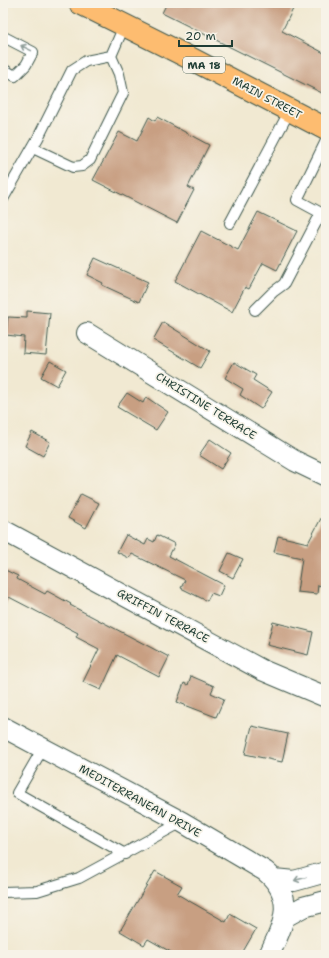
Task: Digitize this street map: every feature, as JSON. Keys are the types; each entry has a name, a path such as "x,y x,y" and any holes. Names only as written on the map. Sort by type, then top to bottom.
{"main road":[{"name":"MAIN STREET","path":"80,3 326,129"}],"street":[{"name":"CHRISTINE TERRACE","path":"87,332 295,461 326,476"},
{"name":"GRIFFIN TERRACE","path":"3,530 262,670 326,697"},
{"name":"MEDITERRANEAN DRIVE","path":"3,726 182,822 274,879 284,896 286,917 273,953"},
{"name":"MEDITERRANEAN DRIVE","path":"274,879 294,881 326,872"},
{"path":"286,917 303,907 326,901"}],"lane":[{"path":"33,148 73,167 82,166 90,160 123,92 119,74 111,56 124,26"},
{"path":"3,69 16,76 26,65 33,52 4,37"},
{"path":"3,199 33,148 72,70 86,61 111,56"},
{"path":"230,222 290,110"},
{"path":"255,310 273,292 284,284 323,219 321,213 297,200 326,141"},
{"path":"43,748 17,794 125,854"},
{"path":"3,892 37,892 80,878 182,822"}],"building":[{"path":"167,3 296,3 282,31 326,54 326,95 162,13"},
{"path":"149,117 155,121 157,117 209,145 188,187 194,190 177,223 93,180 119,132 137,141"},
{"path":"258,212 297,231 277,270 263,263 249,289 245,287 232,312 175,281 201,231 238,250"},
{"path":"95,258 148,282 139,302 102,285 103,283 87,275"},
{"path":"27,311 50,313 46,355 23,353 24,337 6,335 8,317 27,318"},
{"path":"163,322 210,351 200,368 153,340"},
{"path":"50,361 66,370 57,386 41,377"},
{"path":"234,362 256,375 253,380 272,392 261,409 240,395 243,389 225,378"},
{"path":"127,393 143,403 146,397 168,412 156,430 117,407"},
{"path":"32,432 50,442 43,456 25,446"},
{"path":"210,439 231,453 221,469 199,455"},
{"path":"81,494 99,503 86,528 68,518"},
{"path":"326,509 326,578 322,578 322,586 318,585 317,594 297,592 302,558 274,552 278,536 308,543"},
{"path":"126,535 145,545 148,539 154,542 157,535 175,544 169,556 224,585 219,596 211,593 207,601 181,588 185,580 132,554 129,558 117,552"},
{"path":"229,553 243,559 233,578 220,571"},
{"path":"3,569 18,576 17,579 45,594 47,591 71,604 70,605 169,657 159,677 117,655 101,690 83,682 99,649 76,637 78,633 9,597 3,610"},
{"path":"273,622 313,632 308,655 267,645"},
{"path":"191,676 214,686 211,693 224,699 216,717 177,702 184,683 188,685"},
{"path":"252,726 288,734 282,762 245,754"},
{"path":"155,871 182,886 177,894 226,922 230,914 256,929 241,955 176,955 148,939 144,945 120,931"}]}
